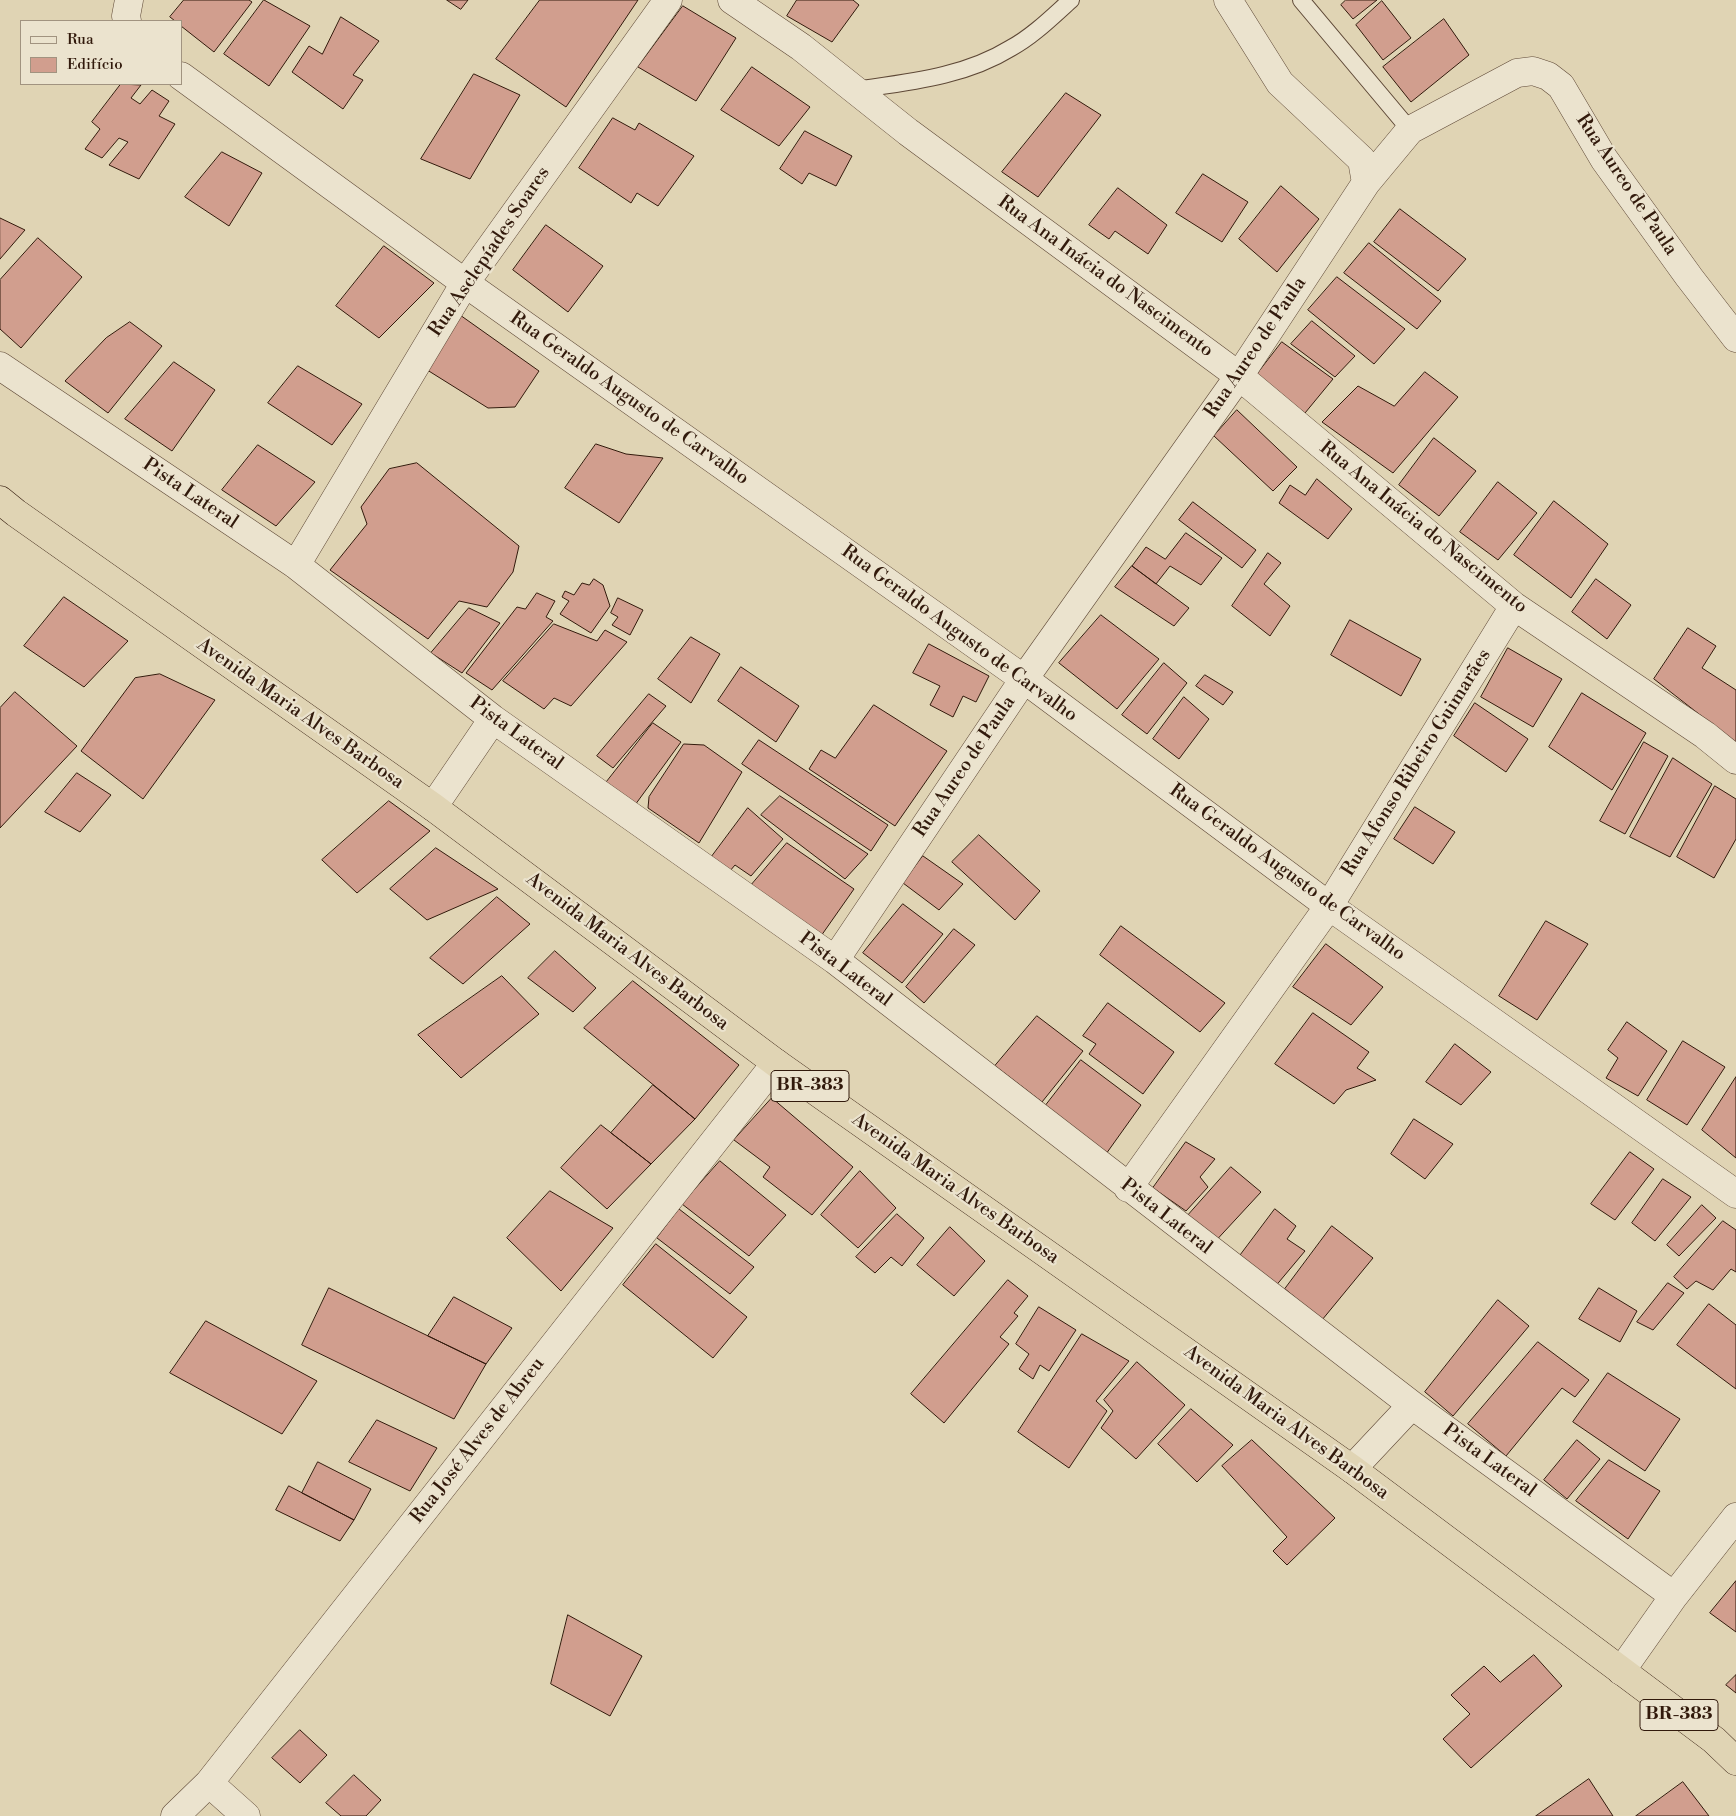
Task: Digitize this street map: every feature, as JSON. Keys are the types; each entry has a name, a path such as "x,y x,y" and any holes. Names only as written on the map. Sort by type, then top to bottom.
{"highway":[{"name":"Avenida Maria Alves Barbosa","path":"0,500 32,525 433,807 776,1062 1352,1469 1714,1740 1736,1761"}],"street":[{"path":"127,20 129,0"},
{"name":"Rua Asclepíades Soares","path":"296,565 465,283 668,0"},
{"name":"Rua Ana Inácia do Nascimento","path":"732,0 801,47 908,132 1239,376 1514,606 1705,735 1736,760"},
{"path":"1228,0 1280,82 1362,160 1366,183"},
{"name":"Rua Aureo de Paula","path":"835,960 1024,679 1239,376 1366,183 1410,130 1517,73 1533,71 1548,76 1561,86 1604,160 1688,276 1736,338"},
{"name":"Rua Geraldo Augusto de Carvalho","path":"182,77 465,283 1024,679 1330,906 1736,1194"},
{"name":"Pista Lateral","path":"0,366 296,565 493,719 835,960 1128,1188 1412,1405 1674,1596"},
{"name":"Rua Afonso Ribeiro Guimarães","path":"1128,1188 1330,906 1514,606"},
{"path":"433,807 493,719"},
{"name":"Rua José Alves de Abreu","path":"175,1816 209,1783 776,1062"},
{"path":"1352,1469 1412,1405"},
{"path":"1621,1671 1674,1596 1736,1517"},
{"path":"209,1783 246,1816"}],"lane":[{"path":"855,90 934,78 976,65 1012,48 1052,18 1071,0"},
{"path":"1301,0 1410,130"}],"building":[{"path":"184,0 249,0 252,2 214,52 182,27 182,20 174,20 170,17"},
{"path":"264,0 310,26 269,86 224,54"},
{"path":"447,0 468,0 461,9"},
{"path":"540,0 638,0 566,107 496,59"},
{"path":"797,0 853,0 859,5 832,42 787,16"},
{"path":"1346,0 1377,0 1353,19 1341,5"},
{"path":"1382,1 1411,38 1383,60 1356,25"},
{"path":"683,6 736,38 696,101 638,67"},
{"path":"341,17 379,41 353,75 363,80 343,109 292,72 309,46 322,54"},
{"path":"1444,19 1469,55 1411,102 1383,67"},
{"path":"752,67 810,107 779,146 721,110"},
{"path":"474,74 520,95 470,179 421,159"},
{"path":"120,85 141,85 131,98 140,104 152,90 169,101 159,116 175,124 139,179 109,165 128,142 119,138 102,158 85,149 100,129 92,122"},
{"path":"1066,93 1101,115 1038,197 1002,172"},
{"path":"613,118 635,130 639,123 694,156 658,206 637,193 631,203 579,168"},
{"path":"805,131 852,156 836,186 809,173 802,184 780,169"},
{"path":"222,152 262,173 229,226 185,197"},
{"path":"1203,174 1248,202 1222,242 1176,213"},
{"path":"1281,186 1319,219 1277,272 1239,239"},
{"path":"1118,188 1167,225 1148,254 1115,231 1109,239 1089,225"},
{"path":"1400,209 1466,259 1438,291 1374,242"},
{"path":"0,218 25,230 0,259"},
{"path":"546,225 603,266 568,312 513,270"},
{"path":"38,238 82,277 21,348 0,329 0,280"},
{"path":"1369,243 1441,301 1417,329 1344,273"},
{"path":"384,246 434,283 379,338 336,306"},
{"path":"1337,277 1405,329 1374,364 1308,310"},
{"path":"460,315 539,371 515,407 488,408 424,368"},
{"path":"1312,321 1355,356 1335,377 1291,344"},
{"path":"130,322 162,346 108,413 65,381 106,338"},
{"path":"1282,342 1333,379 1305,413 1255,377"},
{"path":"174,362 215,390 172,451 125,419"},
{"path":"298,366 362,404 332,445 268,403"},
{"path":"1425,372 1458,397 1393,473 1322,422 1358,386 1394,406"},
{"path":"1237,410 1297,467 1273,491 1214,436"},
{"path":"1434,438 1476,471 1439,516 1399,485"},
{"path":"596,444 626,454 663,458 619,523 565,488"},
{"path":"258,445 315,482 276,526 222,490"},
{"path":"417,463 519,546 513,572 487,607 459,601 428,639 330,570 367,524 361,507 389,469"},
{"path":"1317,479 1352,509 1328,539 1279,503 1290,485 1305,495"},
{"path":"1498,482 1537,513 1498,560 1460,532"},
{"path":"1554,501 1608,544 1571,598 1514,555"},
{"path":"1193,502 1256,550 1242,568 1179,520"},
{"path":"1186,533 1222,558 1201,585 1170,566 1156,584 1132,566 1146,547 1165,559"},
{"path":"1268,553 1281,563 1264,584 1290,606 1270,636 1232,606"},
{"path":"1132,566 1189,608 1174,626 1115,587"},
{"path":"594,579 603,585 610,606 591,633 560,614 569,601 562,597 565,591 574,595 582,583 589,585"},
{"path":"1596,579 1631,605 1607,639 1572,612"},
{"path":"537,593 555,601 546,617 553,621 492,690 466,673 517,607 525,609"},
{"path":"64,597 128,641 84,687 24,646"},
{"path":"618,598 643,610 630,635 612,625 618,617 611,613"},
{"path":"469,608 500,623 462,673 431,653"},
{"path":"1101,615 1159,659 1117,709 1059,663"},
{"path":"1350,620 1421,659 1401,696 1331,655"},
{"path":"554,624 597,641 605,630 627,642 571,706 554,698 544,709 503,681"},
{"path":"1688,628 1716,646 1702,668 1736,690 1736,743 1654,679"},
{"path":"691,637 720,654 691,703 658,679"},
{"path":"929,644 989,676 976,702 963,696 953,717 930,705 940,686 913,673"},
{"path":"1508,648 1562,679 1533,727 1481,697"},
{"path":"1164,663 1187,683 1147,734 1122,715"},
{"path":"741,667 799,706 776,742 718,701"},
{"path":"160,674 215,700 143,799 81,751 135,678"},
{"path":"1205,675 1233,692 1223,705 1196,686"},
{"path":"15,692 77,746 0,828 0,708"},
{"path":"1582,693 1646,733 1612,790 1549,747"},
{"path":"649,694 666,706 613,768 597,756"},
{"path":"1184,697 1209,719 1179,759 1153,739"},
{"path":"1475,703 1528,739 1506,772 1454,736"},
{"path":"874,705 947,751 895,826 809,769 821,750 835,758"},
{"path":"653,723 681,742 635,805 605,784"},
{"path":"759,740 888,825 871,851 742,764"},
{"path":"1644,742 1668,756 1625,834 1600,821"},
{"path":"684,744 704,745 742,772 699,843 648,808 649,797"},
{"path":"1673,758 1712,784 1670,857 1630,837"},
{"path":"77,773 111,795 80,832 45,812"},
{"path":"1715,786 1736,799 1736,839 1714,878 1677,857"},
{"path":"780,796 868,854 845,879 761,815"},
{"path":"389,801 430,831 357,893 322,860"},
{"path":"1415,807 1455,832 1433,864 1394,839"},
{"path":"748,808 783,839 751,876 735,865 724,878 707,863"},
{"path":"979,835 1040,891 1015,920 952,862"},
{"path":"787,843 854,889 821,936 748,889"},
{"path":"436,848 498,889 427,920 390,889"},
{"path":"923,856 963,884 939,910 903,883"},
{"path":"497,897 530,924 463,984 430,958"},
{"path":"903,904 943,934 902,983 863,953"},
{"path":"1546,921 1588,944 1537,1020 1499,996"},
{"path":"1121,926 1225,1003 1200,1032 1100,955"},
{"path":"954,929 975,945 924,1003 906,987"},
{"path":"1326,944 1383,987 1351,1025 1293,987"},
{"path":"555,951 596,988 573,1012 528,978"},
{"path":"502,976 539,1014 461,1078 418,1035"},
{"path":"633,981 739,1065 695,1119 584,1028"},
{"path":"1108,1003 1174,1052 1143,1094 1089,1054 1096,1044 1083,1036"},
{"path":"1313,1013 1369,1052 1357,1068 1376,1080 1346,1090 1334,1104 1275,1064"},
{"path":"1037,1016 1083,1051 1042,1102 995,1066"},
{"path":"1627,1022 1667,1051 1638,1096 1606,1078 1618,1058 1608,1050"},
{"path":"1683,1041 1725,1067 1687,1125 1647,1100"},
{"path":"1455,1044 1491,1072 1461,1105 1426,1082"},
{"path":"1081,1060 1141,1105 1106,1154 1043,1109"},
{"path":"1736,1077 1736,1158 1702,1130"},
{"path":"653,1085 695,1119 651,1164 611,1133"},
{"path":"772,1098 853,1167 812,1215 763,1177 770,1167 734,1140"},
{"path":"1414,1119 1453,1144 1425,1179 1391,1154"},
{"path":"601,1125 651,1164 607,1209 561,1168"},
{"path":"1186,1142 1215,1159 1200,1177 1208,1187 1186,1211 1153,1188"},
{"path":"1630,1152 1654,1169 1615,1220 1591,1204"},
{"path":"720,1161 786,1215 749,1256 682,1204"},
{"path":"1231,1167 1261,1192 1211,1246 1183,1221"},
{"path":"860,1171 896,1208 858,1248 821,1215"},
{"path":"1663,1179 1691,1197 1655,1241 1632,1223"},
{"path":"550,1191 613,1228 561,1291 507,1238"},
{"path":"1702,1205 1716,1218 1679,1256 1667,1245"},
{"path":"679,1209 754,1267 730,1294 657,1238"},
{"path":"1275,1209 1296,1226 1287,1239 1305,1251 1274,1288 1239,1257"},
{"path":"897,1214 924,1238 902,1266 891,1257 875,1273 856,1257"},
{"path":"1723,1221 1736,1230 1736,1272 1731,1269 1713,1290 1696,1281 1687,1289 1674,1277"},
{"path":"1332,1226 1373,1258 1322,1320 1285,1289"},
{"path":"950,1227 985,1261 954,1296 917,1265"},
{"path":"656,1244 747,1317 713,1358 623,1285"},
{"path":"1008,1280 1028,1296 1014,1313 1018,1316 1000,1337 1009,1344 944,1423 911,1394"},
{"path":"1668,1283 1684,1293 1653,1330 1637,1322"},
{"path":"329,1288 486,1364 454,1419 302,1345"},
{"path":"1599,1288 1637,1311 1620,1342 1579,1319"},
{"path":"454,1297 512,1328 486,1364 428,1336"},
{"path":"1498,1300 1529,1326 1453,1416 1425,1392"},
{"path":"1709,1304 1736,1325 1736,1389 1677,1345"},
{"path":"1039,1307 1076,1330 1049,1371 1040,1365 1033,1379 1019,1369 1029,1354 1016,1344"},
{"path":"206,1321 317,1381 282,1434 170,1373"},
{"path":"1082,1334 1129,1361 1096,1401 1107,1411 1069,1468 1018,1432"},
{"path":"1538,1342 1589,1380 1575,1397 1562,1388 1506,1456 1468,1424"},
{"path":"1137,1362 1185,1405 1136,1459 1101,1428 1113,1411 1104,1400"},
{"path":"1608,1373 1680,1419 1645,1471 1573,1422"},
{"path":"1191,1409 1233,1445 1197,1482 1158,1444"},
{"path":"377,1420 437,1448 410,1491 349,1462"},
{"path":"1252,1440 1335,1518 1287,1565 1273,1551 1287,1537 1222,1466"},
{"path":"1577,1440 1600,1459 1567,1499 1544,1480"},
{"path":"1609,1460 1660,1491 1628,1539 1576,1501"},
{"path":"318,1462 371,1489 354,1520 302,1493"},
{"path":"289,1486 354,1520 340,1541 276,1510"},
{"path":"1736,1581 1736,1632 1710,1613"},
{"path":"568,1615 642,1656 610,1716 551,1684"},
{"path":"1534,1655 1562,1686 1471,1768 1443,1739 1470,1714 1451,1695 1484,1666 1500,1682"},
{"path":"1736,1675 1736,1693 1726,1685"},
{"path":"300,1730 327,1755 300,1783 272,1758"},
{"path":"354,1775 381,1800 366,1816 341,1816 326,1803"},
{"path":"1589,1779 1613,1816 1536,1816"},
{"path":"1683,1782 1709,1816 1636,1816"}]}
